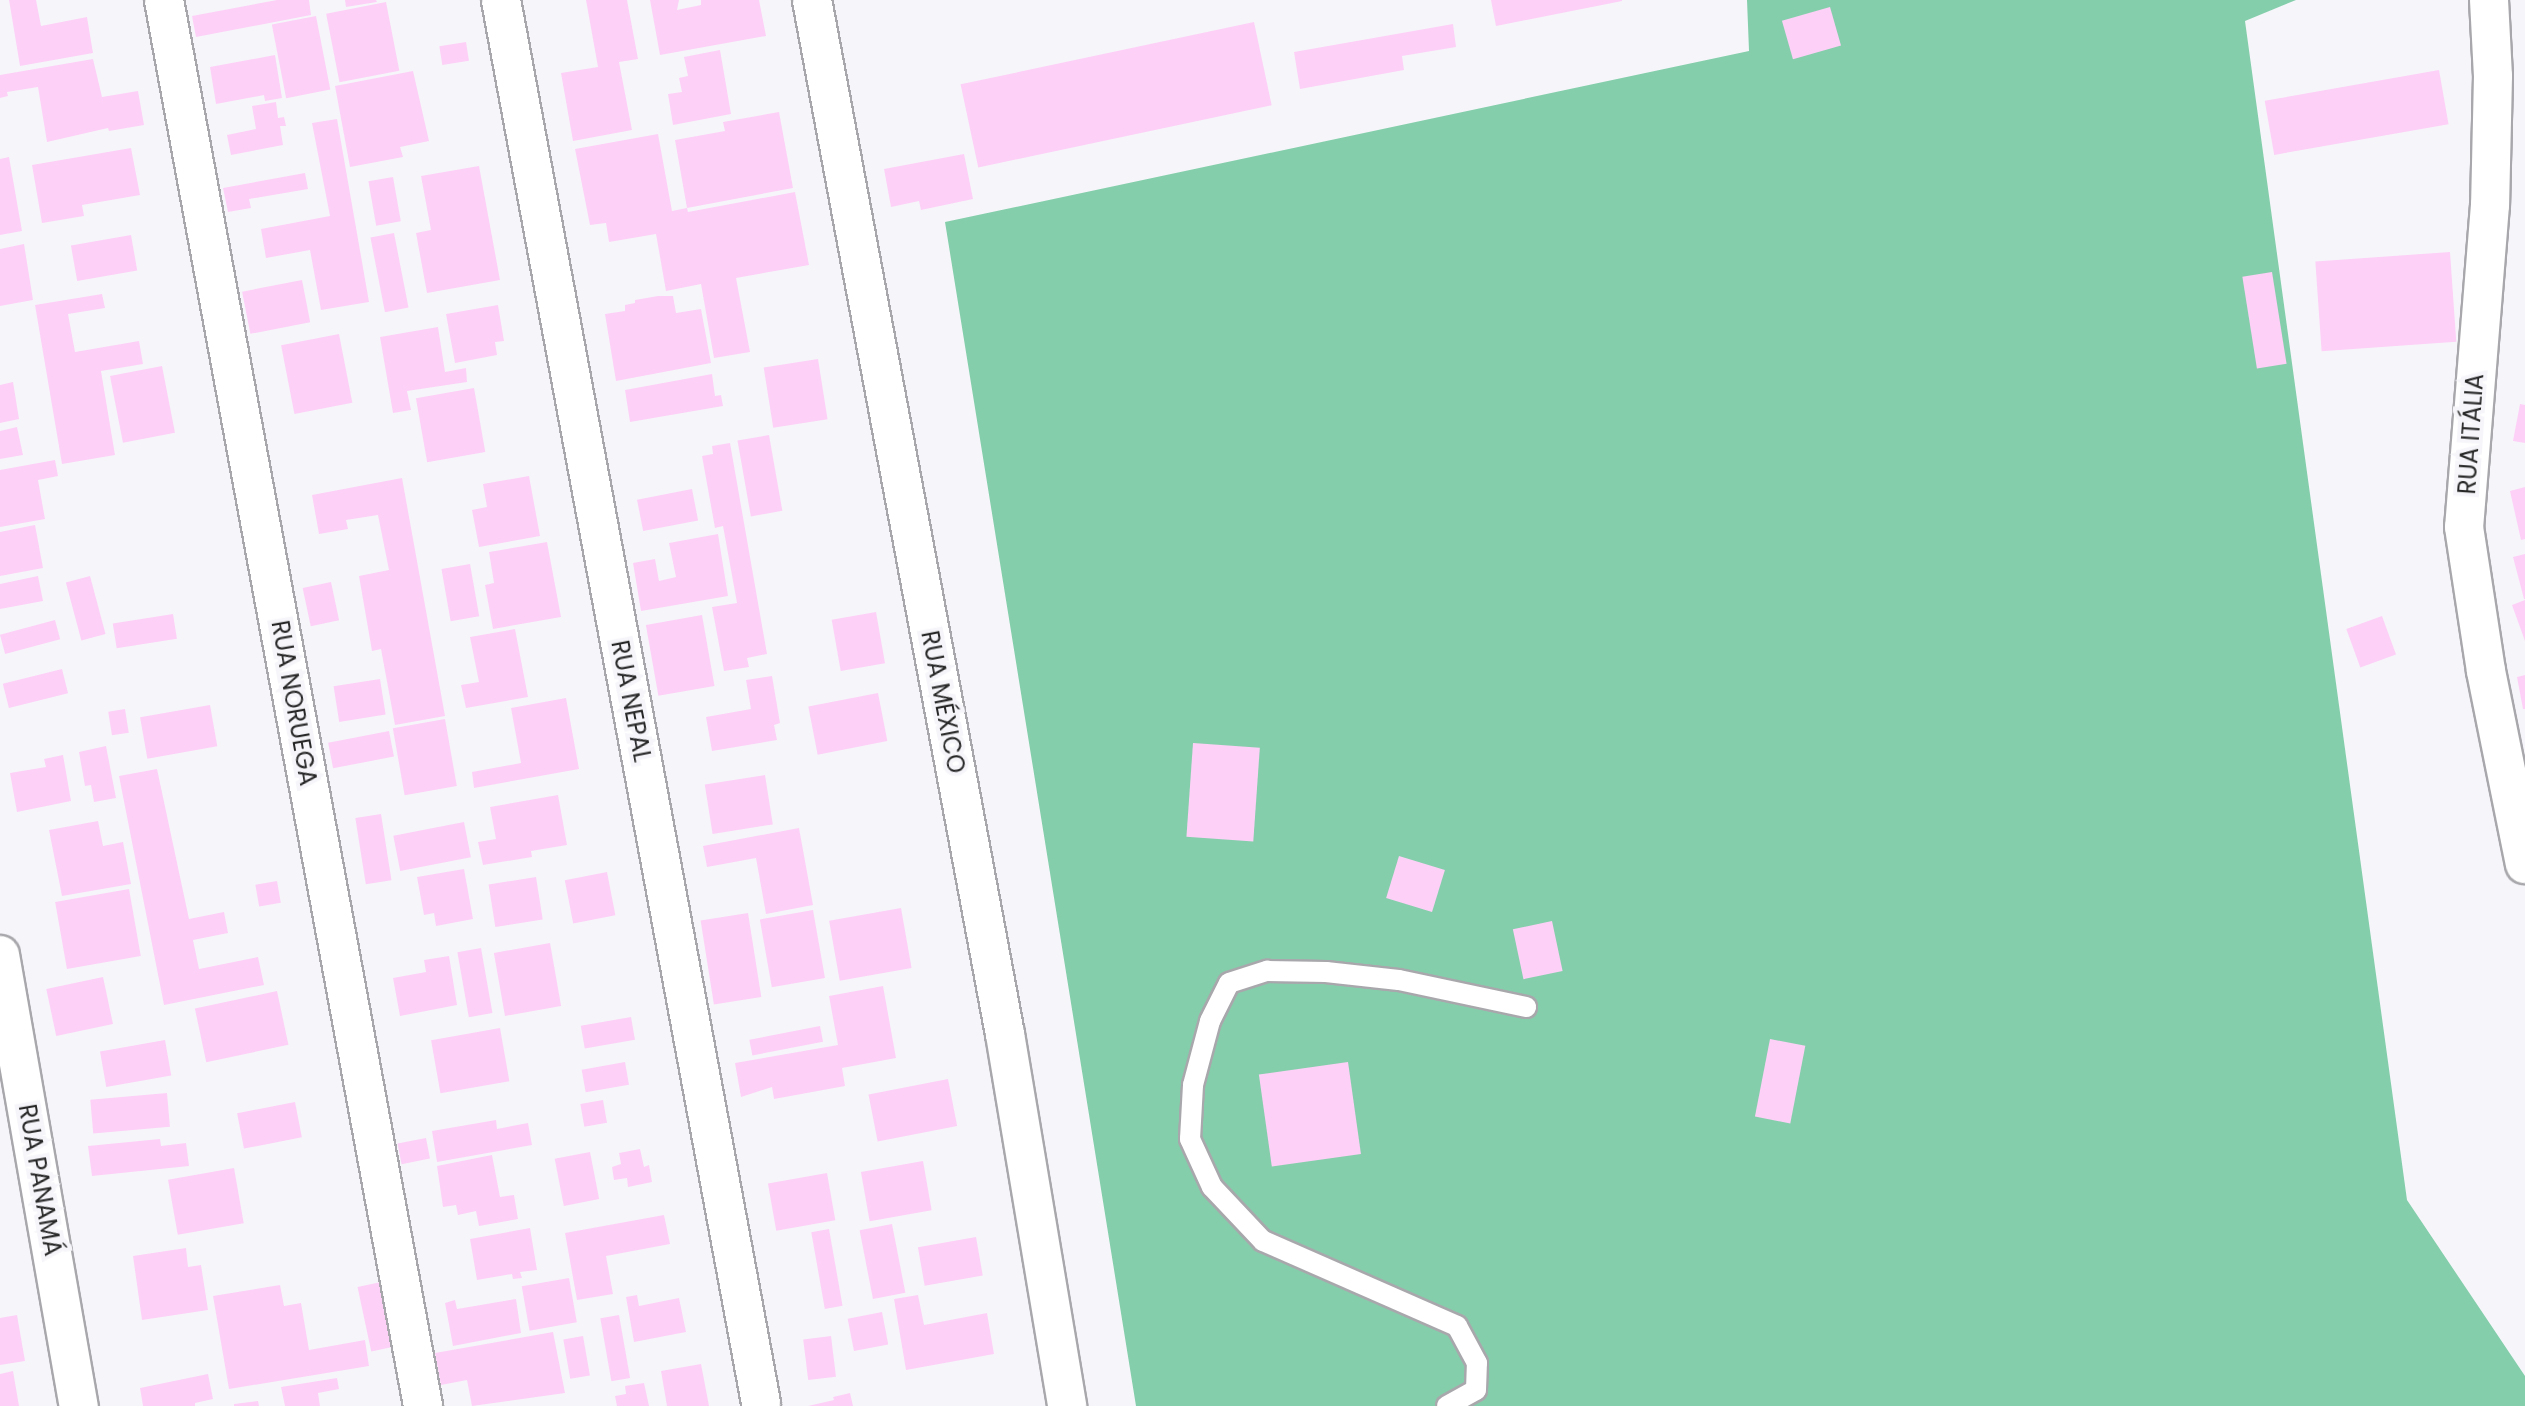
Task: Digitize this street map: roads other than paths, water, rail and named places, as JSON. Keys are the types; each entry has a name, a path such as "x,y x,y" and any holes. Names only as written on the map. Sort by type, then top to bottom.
{"street":[{"name":"RUA NORUEGA","path":"164,0 423,1406"},
{"name":"RUA NEPAL","path":"501,0 761,1403"},
{"name":"RUA MÉXICO","path":"812,0 1005,1034 1067,1406"},
{"name":"RUA ITÁLIA","path":"2489,0 2493,76 2490,205 2464,527 2486,671 2525,864"},
{"name":"RUA PANAMÁ","path":"0,955 79,1406"}],"lane":[{"path":"1447,1406 1476,1390 1477,1363 1457,1326 1263,1241 1212,1187 1190,1139 1193,1085 1210,1021 1229,983 1267,971 1326,972 1399,980 1526,1007"}]}
